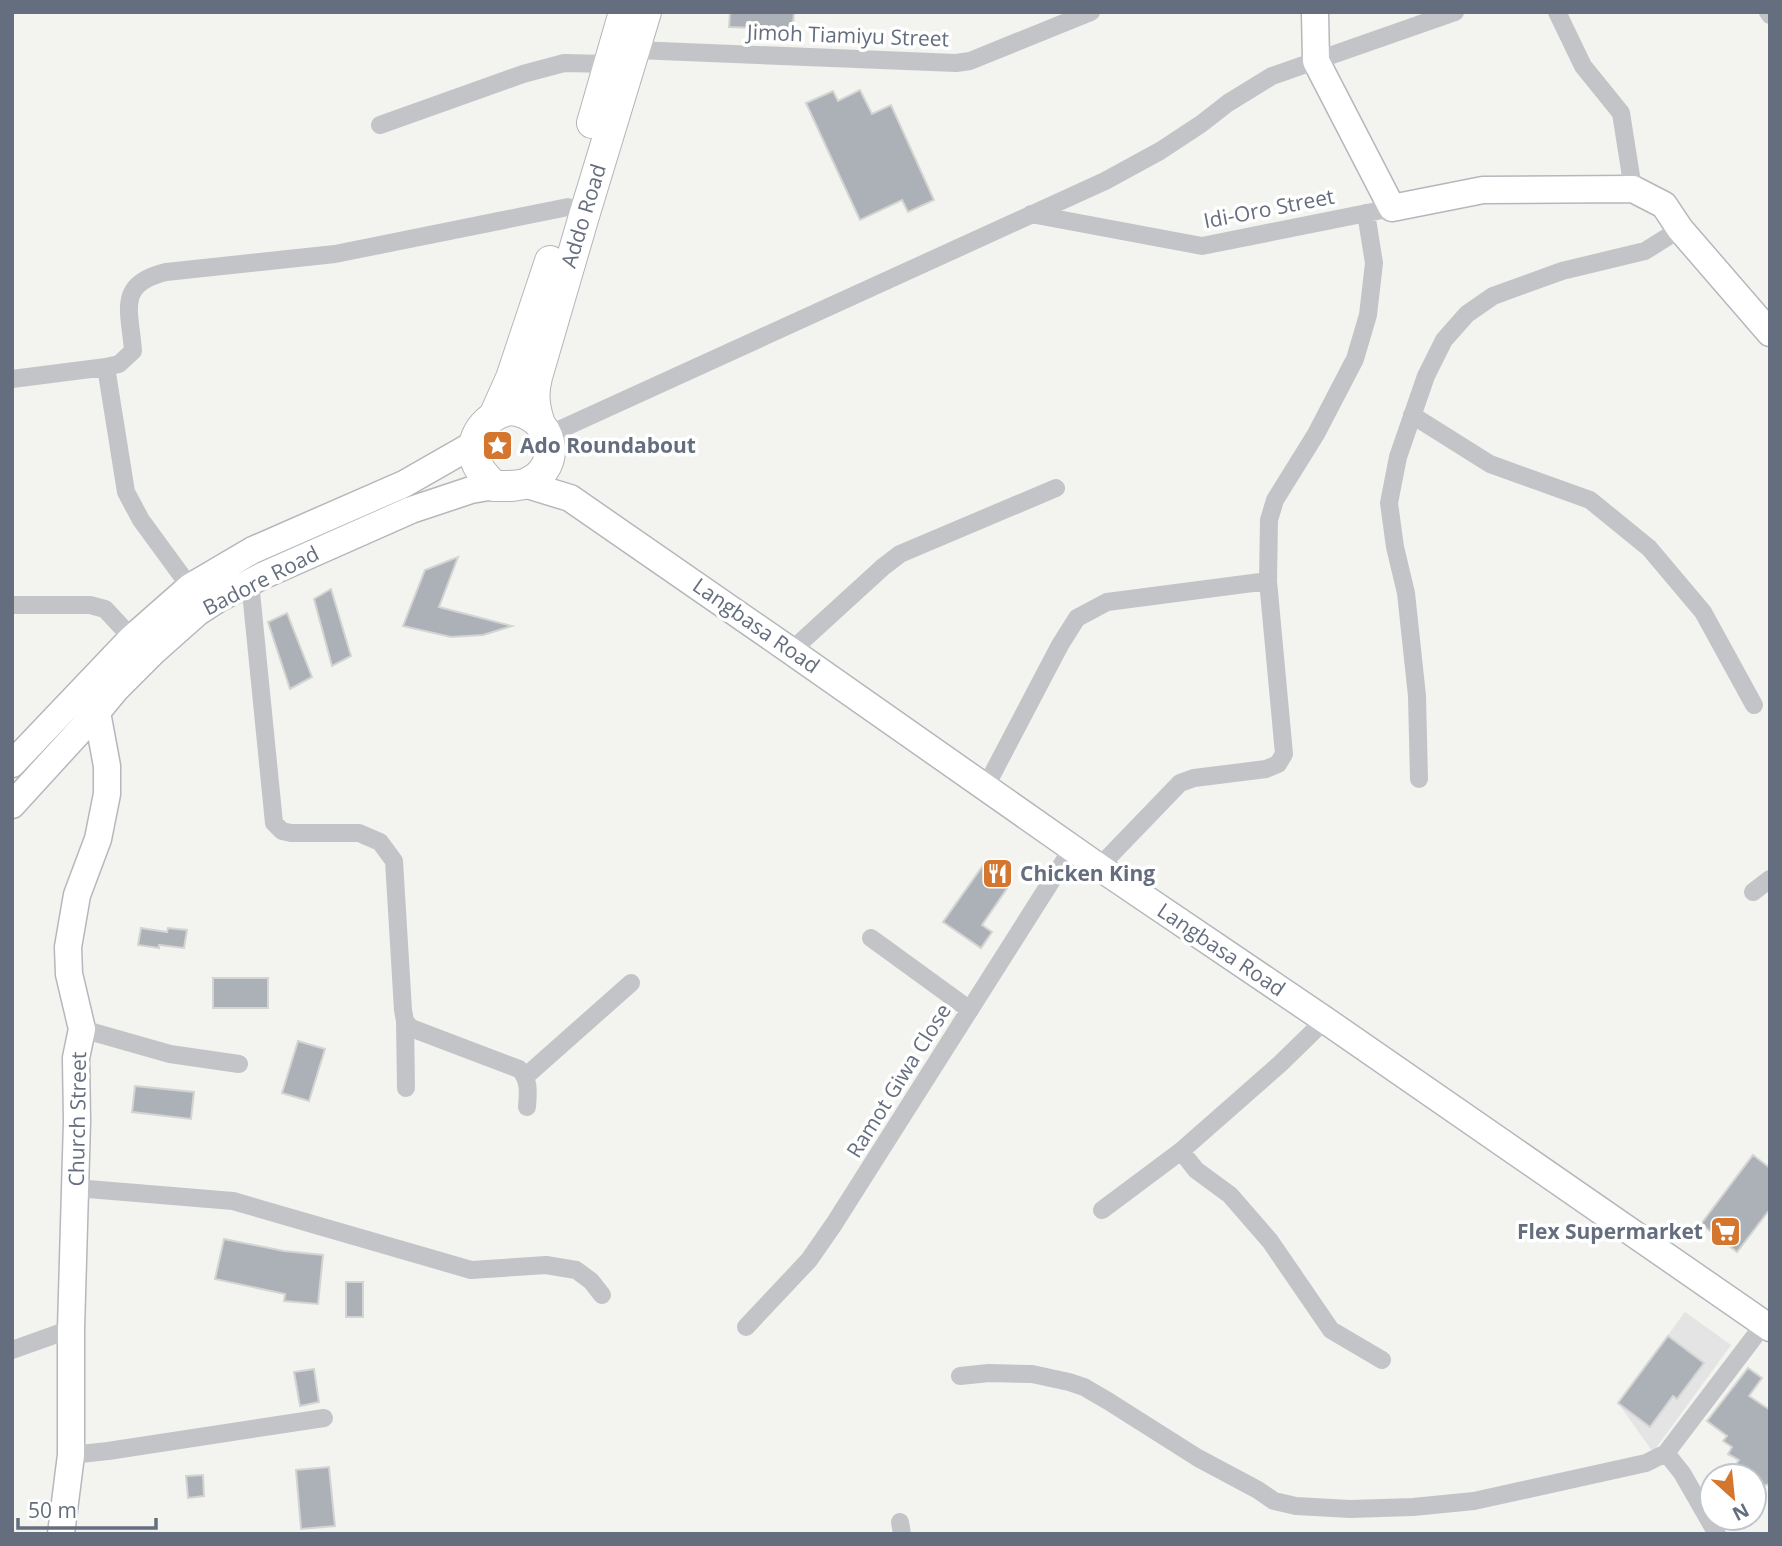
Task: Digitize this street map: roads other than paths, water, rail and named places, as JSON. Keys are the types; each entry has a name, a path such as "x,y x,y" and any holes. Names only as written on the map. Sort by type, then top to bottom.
{"main road":[{"name":"Addo Road","path":"494,416 512,378 568,207 624,12"},
{"name":"Addo Road","path":"544,440 534,407 533,393 646,12"},
{"path":"521,411 544,440 537,476 524,484 494,486 476,463 474,444 479,428 501,412 521,411"}],"street":[{"name":"Jimoh Tiamiyu Street","path":"636,50 956,63 970,61 1091,12"},
{"path":"1315,12 1317,61 1392,208 1483,190 1633,188 1664,205 1680,229 1770,333"},
{"path":"570,498 544,440 1105,181 1160,151 1272,76 1454,12"},
{"path":"1557,12 1583,66 1621,113 1633,188"},
{"path":"380,125 523,74 564,63 609,64"},
{"path":"12,379 119,364 133,351 129,298 137,283 151,276 166,272 335,254 568,207"},
{"name":"Idi-Oro Street","path":"1031,214 1202,246 1392,208"},
{"path":"1099,867 1180,783 1194,778 1266,769 1278,764 1284,754 1268,581 1269,520 1275,500 1316,434 1355,359 1368,315 1374,263 1366,213"},
{"path":"1419,779 1418,696 1406,593 1395,547 1389,503 1398,457 1426,376 1444,340 1467,314 1493,296 1562,271 1645,251 1680,229"},
{"path":"106,367 126,492 141,520 190,587"},
{"path":"1412,415 1490,464 1590,500 1649,548 1703,612 1754,705"},
{"name":"Badore Road","path":"12,764 132,638 190,587 253,550 404,484 474,444"},
{"path":"524,484 570,498"},
{"name":"Badore Road","path":"12,805 116,689 153,652 218,598 411,510 471,490 494,486"},
{"path":"792,651 900,554 1056,488"},
{"name":"Langbasa Road","path":"570,498 1099,867 1767,1326"},
{"path":"985,788 1060,645 1077,618 1107,602 1268,581"},
{"path":"250,582 274,823 282,831 359,833 380,842 394,861 402,1010 405,1021 406,1088"},
{"path":"12,605 90,605 105,609 132,638"},
{"name":"Church Street","path":"61,1534 71,1455 76,1058 82,1029 69,974 68,947 77,895 98,839 107,794 107,766 97,712"},
{"name":"Ramot Giwa Close","path":"746,1327 809,1260 834,1224 1073,847"},
{"path":"1753,892 1770,879"},
{"path":"871,938 970,1010"},
{"path":"526,1076 631,983"},
{"path":"1102,1210 1181,1151 1281,1063 1325,1020"},
{"path":"405,1021 411,1028 519,1069 526,1076 528,1085 527,1107"},
{"path":"82,1029 170,1054 239,1064"},
{"path":"1181,1151 1196,1170 1230,1195 1270,1241 1331,1330 1382,1360"},
{"path":"76,1188 233,1202 471,1270 546,1265 576,1270 591,1281 602,1295"},
{"path":"960,1376 1032,1374 1084,1387 1198,1458 1274,1501 1296,1506 1350,1509 1413,1507 1474,1501 1646,1463 1666,1452 1767,1326"},
{"path":"12,1350 71,1329"},
{"path":"71,1455 324,1418"},
{"path":"1666,1452 1682,1473 1717,1534"}],"place":[{"name":"Ado Roundabout","path":"497,446"},
{"name":"Chicken King","path":"997,874"},
{"name":"Flex Supermarket","path":"1726,1232"}]}
